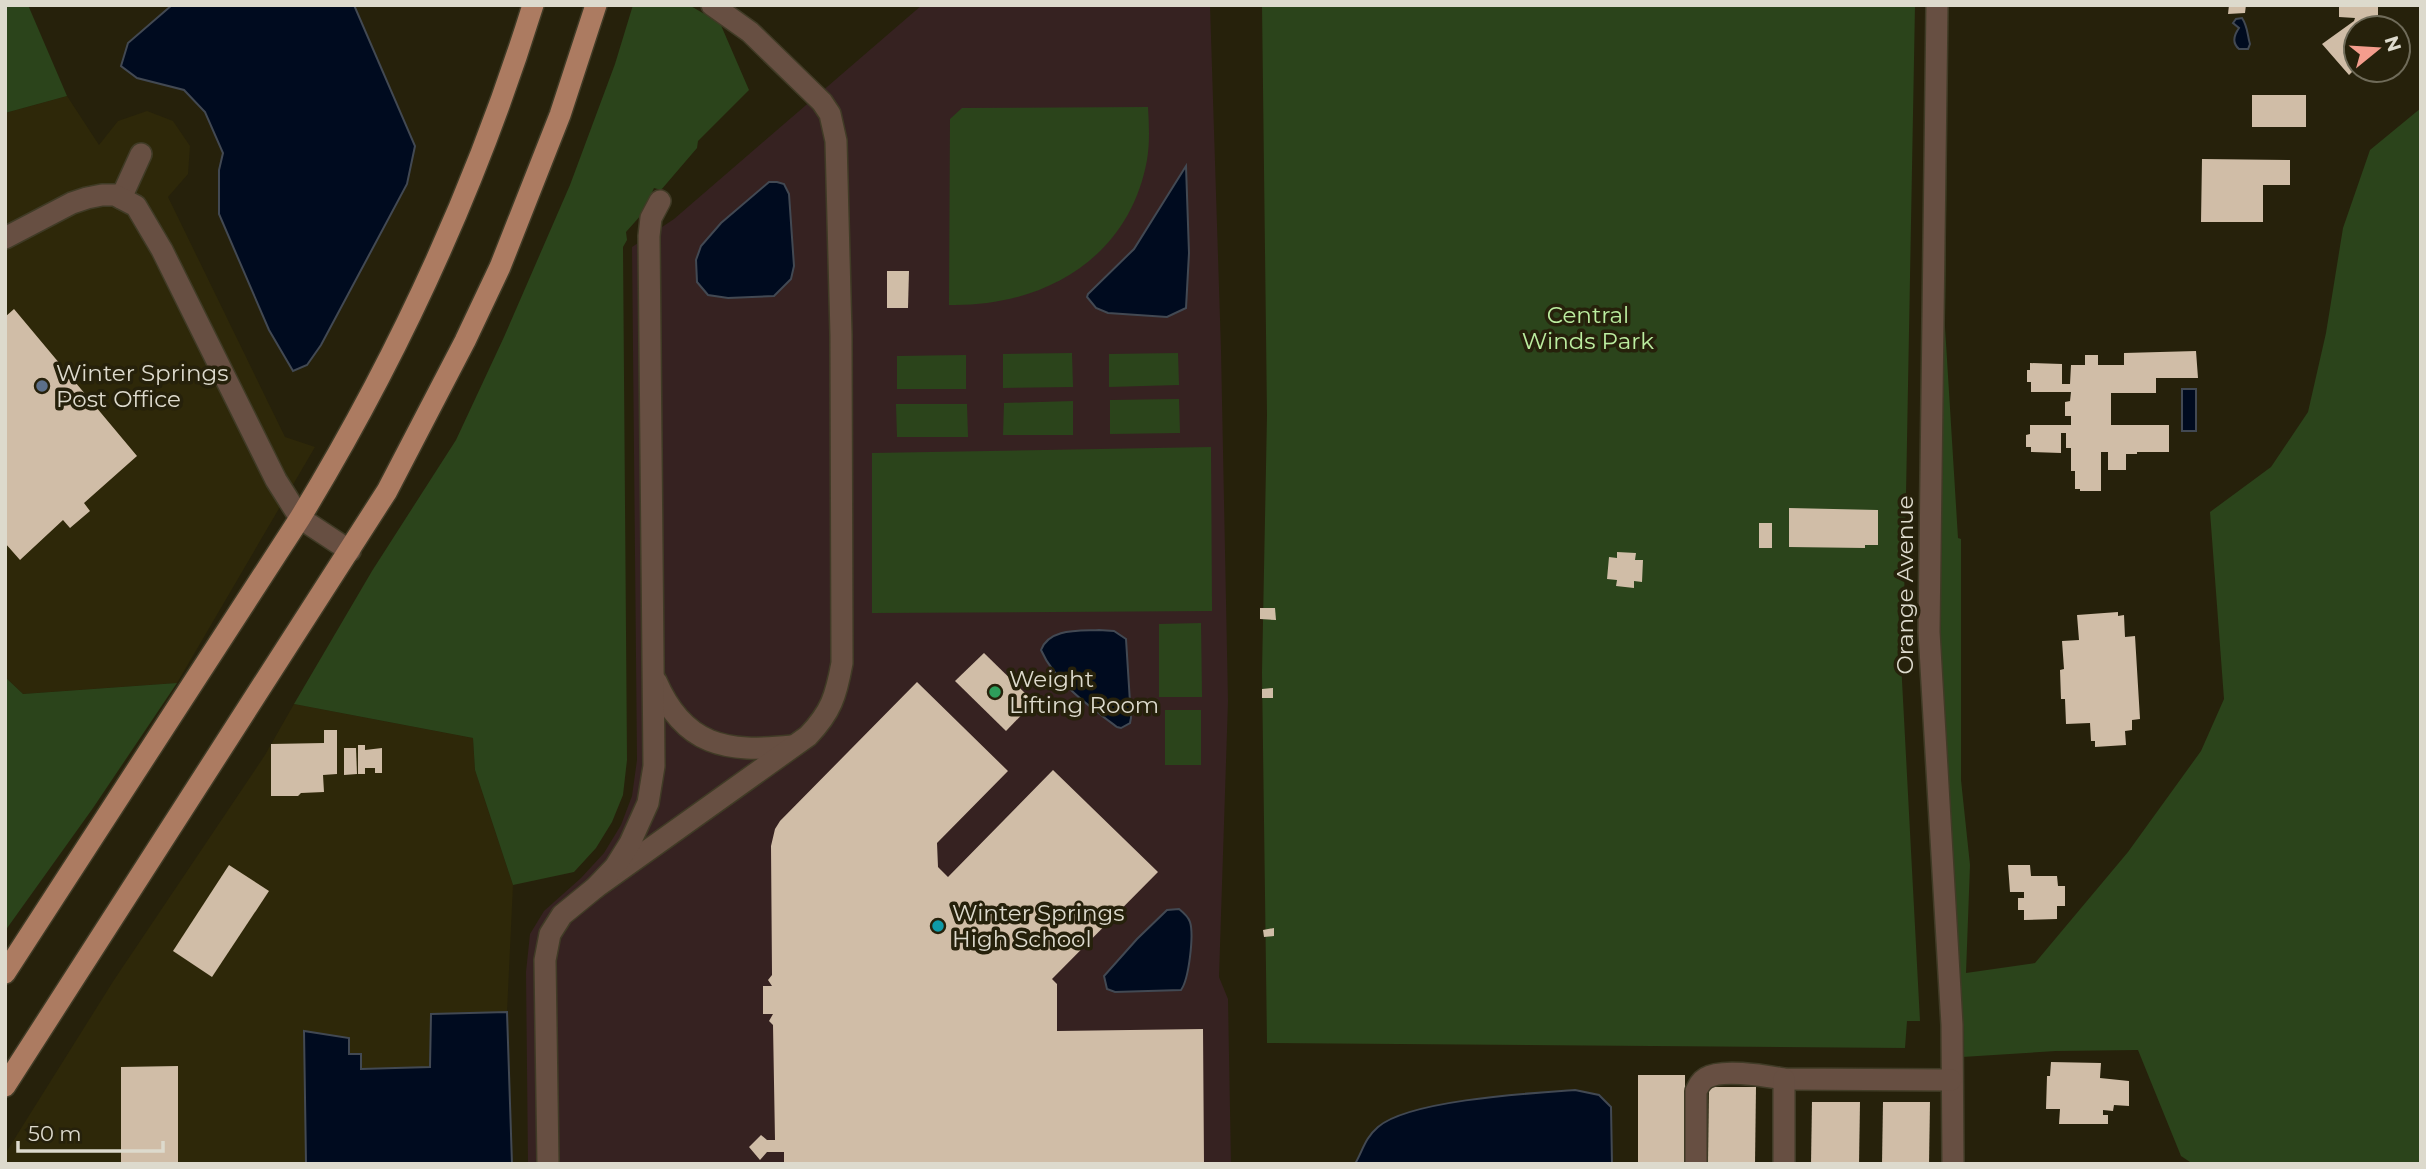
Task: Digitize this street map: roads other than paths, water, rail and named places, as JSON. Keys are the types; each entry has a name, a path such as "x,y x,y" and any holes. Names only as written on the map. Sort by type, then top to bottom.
{"main road":[{"path":"5,973 339,454 410,318 479,159 503,97 533,5"},
{"path":"5,1086 351,551 387,491 429,414 499,267 555,128 596,5"}],"street":[{"path":"548,1164 545,960 550,934 562,915 595,888 795,746 824,720 836,696 842,663 841,348 836,141 826,108 750,32 712,5"},
{"name":"Orange Avenue","path":"1937,5 1929,632 1952,1024 1953,1164"},
{"path":"121,198 141,154"},
{"path":"5,238 87,198 102,195 121,198 136,206 149,225 276,480 300,518 351,551"},
{"path":"595,888 615,867 630,843 648,803 654,766 649,236 651,218 660,201"},
{"path":"653,676 664,701 681,723 703,738 730,747 764,749 795,746"},
{"path":"1696,1164 1696,1091 1703,1080 1719,1074 1760,1075 1784,1079 1951,1080"},
{"path":"1783,1164 1784,1079"}],"water":[{"path":"172,5 354,5 415,146 407,184 321,345 307,365 293,371 269,330 219,214 219,170 223,153 205,112 184,90 137,78 121,66 128,43"},
{"path":"2242,18 2250,44 2248,49 2239,49 2235,42 2239,28 2233,23"},
{"path":"1186,166 1189,253 1186,308 1167,317 1108,313 1096,308 1087,297 1088,294 1134,249"},
{"path":"769,182 784,184 789,194 794,266 791,279 774,296 728,298 708,295 697,282 696,260 701,246 721,223"},
{"path":"2182,389 2196,389 2196,431 2182,431"},
{"path":"1114,631 1126,639 1131,718 1130,723 1121,728 1074,693 1055,673 1041,650 1045,643 1058,634"},
{"path":"1179,909 1186,915 1191,928 1190,957 1181,990 1115,992 1107,989 1104,976 1137,939 1167,910"},
{"path":"507,1012 512,1164 306,1164 304,1031 349,1038 349,1054 361,1054 361,1069 430,1067 431,1014"},
{"path":"1575,1090 1599,1095 1611,1107 1612,1164 1355,1164 1367,1140 1378,1127 1416,1110 1472,1100"}],"place":[{"name":"Winter Springs Post Office","path":"42,386"},
{"name":"Weight Lifting Room","path":"995,692"},
{"name":"Winter Springs High School","path":"938,926"}],"park label":[{"name":"Central Winds Park","path":"1588,328"}]}
